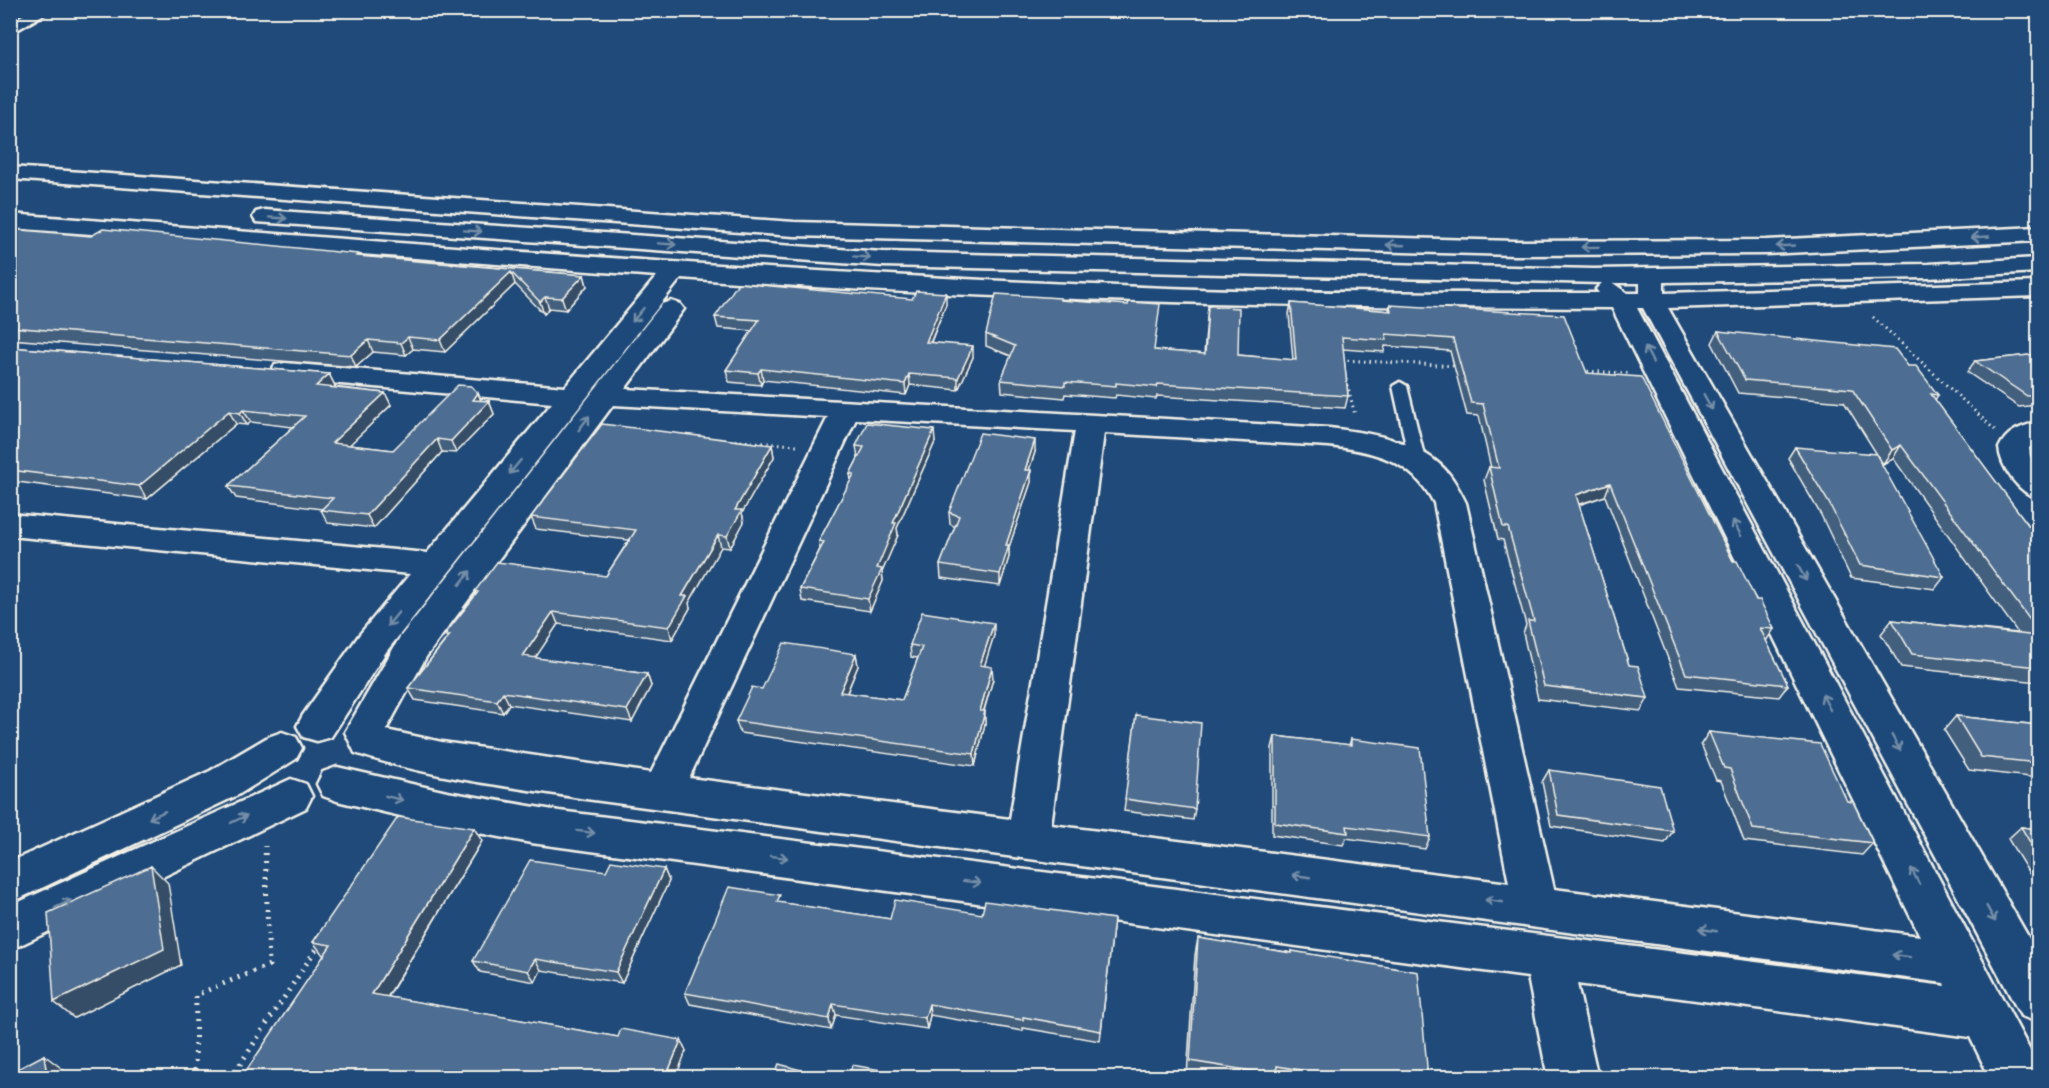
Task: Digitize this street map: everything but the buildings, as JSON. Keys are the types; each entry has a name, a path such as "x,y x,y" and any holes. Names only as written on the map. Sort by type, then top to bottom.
{"street":[{"path":"10,14 16,10"},
{"path":"10,29 44,10"},
{"path":"10,173 794,229 1515,248 1767,247 2038,234"},
{"path":"10,200 130,208"},
{"path":"238,215 883,259 1594,276 1642,292 2038,265"},
{"path":"10,221 688,271 994,289 1328,299 1642,292 1850,296 2038,289"},
{"path":"317,726 367,652 573,396 688,271"},
{"path":"10,929 277,802 321,792 351,775 367,752 367,737 396,674 413,647 604,396 688,271"},
{"path":"1642,292 1659,375 2017,1077"},
{"path":"1642,292 2032,977"},
{"path":"257,369 573,396"},
{"path":"604,396 1361,441 1391,449 1418,464 1439,482 1450,503 1536,907"},
{"path":"663,791 846,410"},
{"path":"1028,839 1091,424"},
{"path":"2026,439 2014,456 2019,466 2038,488"},
{"path":"10,525 436,565"},
{"path":"277,802 280,793 272,787 269,769 282,748 292,739 317,726 346,723 357,726 367,737 513,771 1959,963"},
{"path":"10,883 224,783 282,748"},
{"path":"337,784 434,808 559,829 1985,1015"},
{"path":"1547,957 1573,1077"}],"lane":[{"path":"1400,386 1418,464"}],"path":[{"path":"1850,296 2026,439"},
{"path":"1328,299 1361,441"},
{"path":"1342,360 1464,366"},
{"path":"1579,371 1659,375"},
{"path":"721,439 828,447"},
{"path":"195,1077 196,995 269,965 277,802"},
{"path":"231,1077 322,940"}]}
